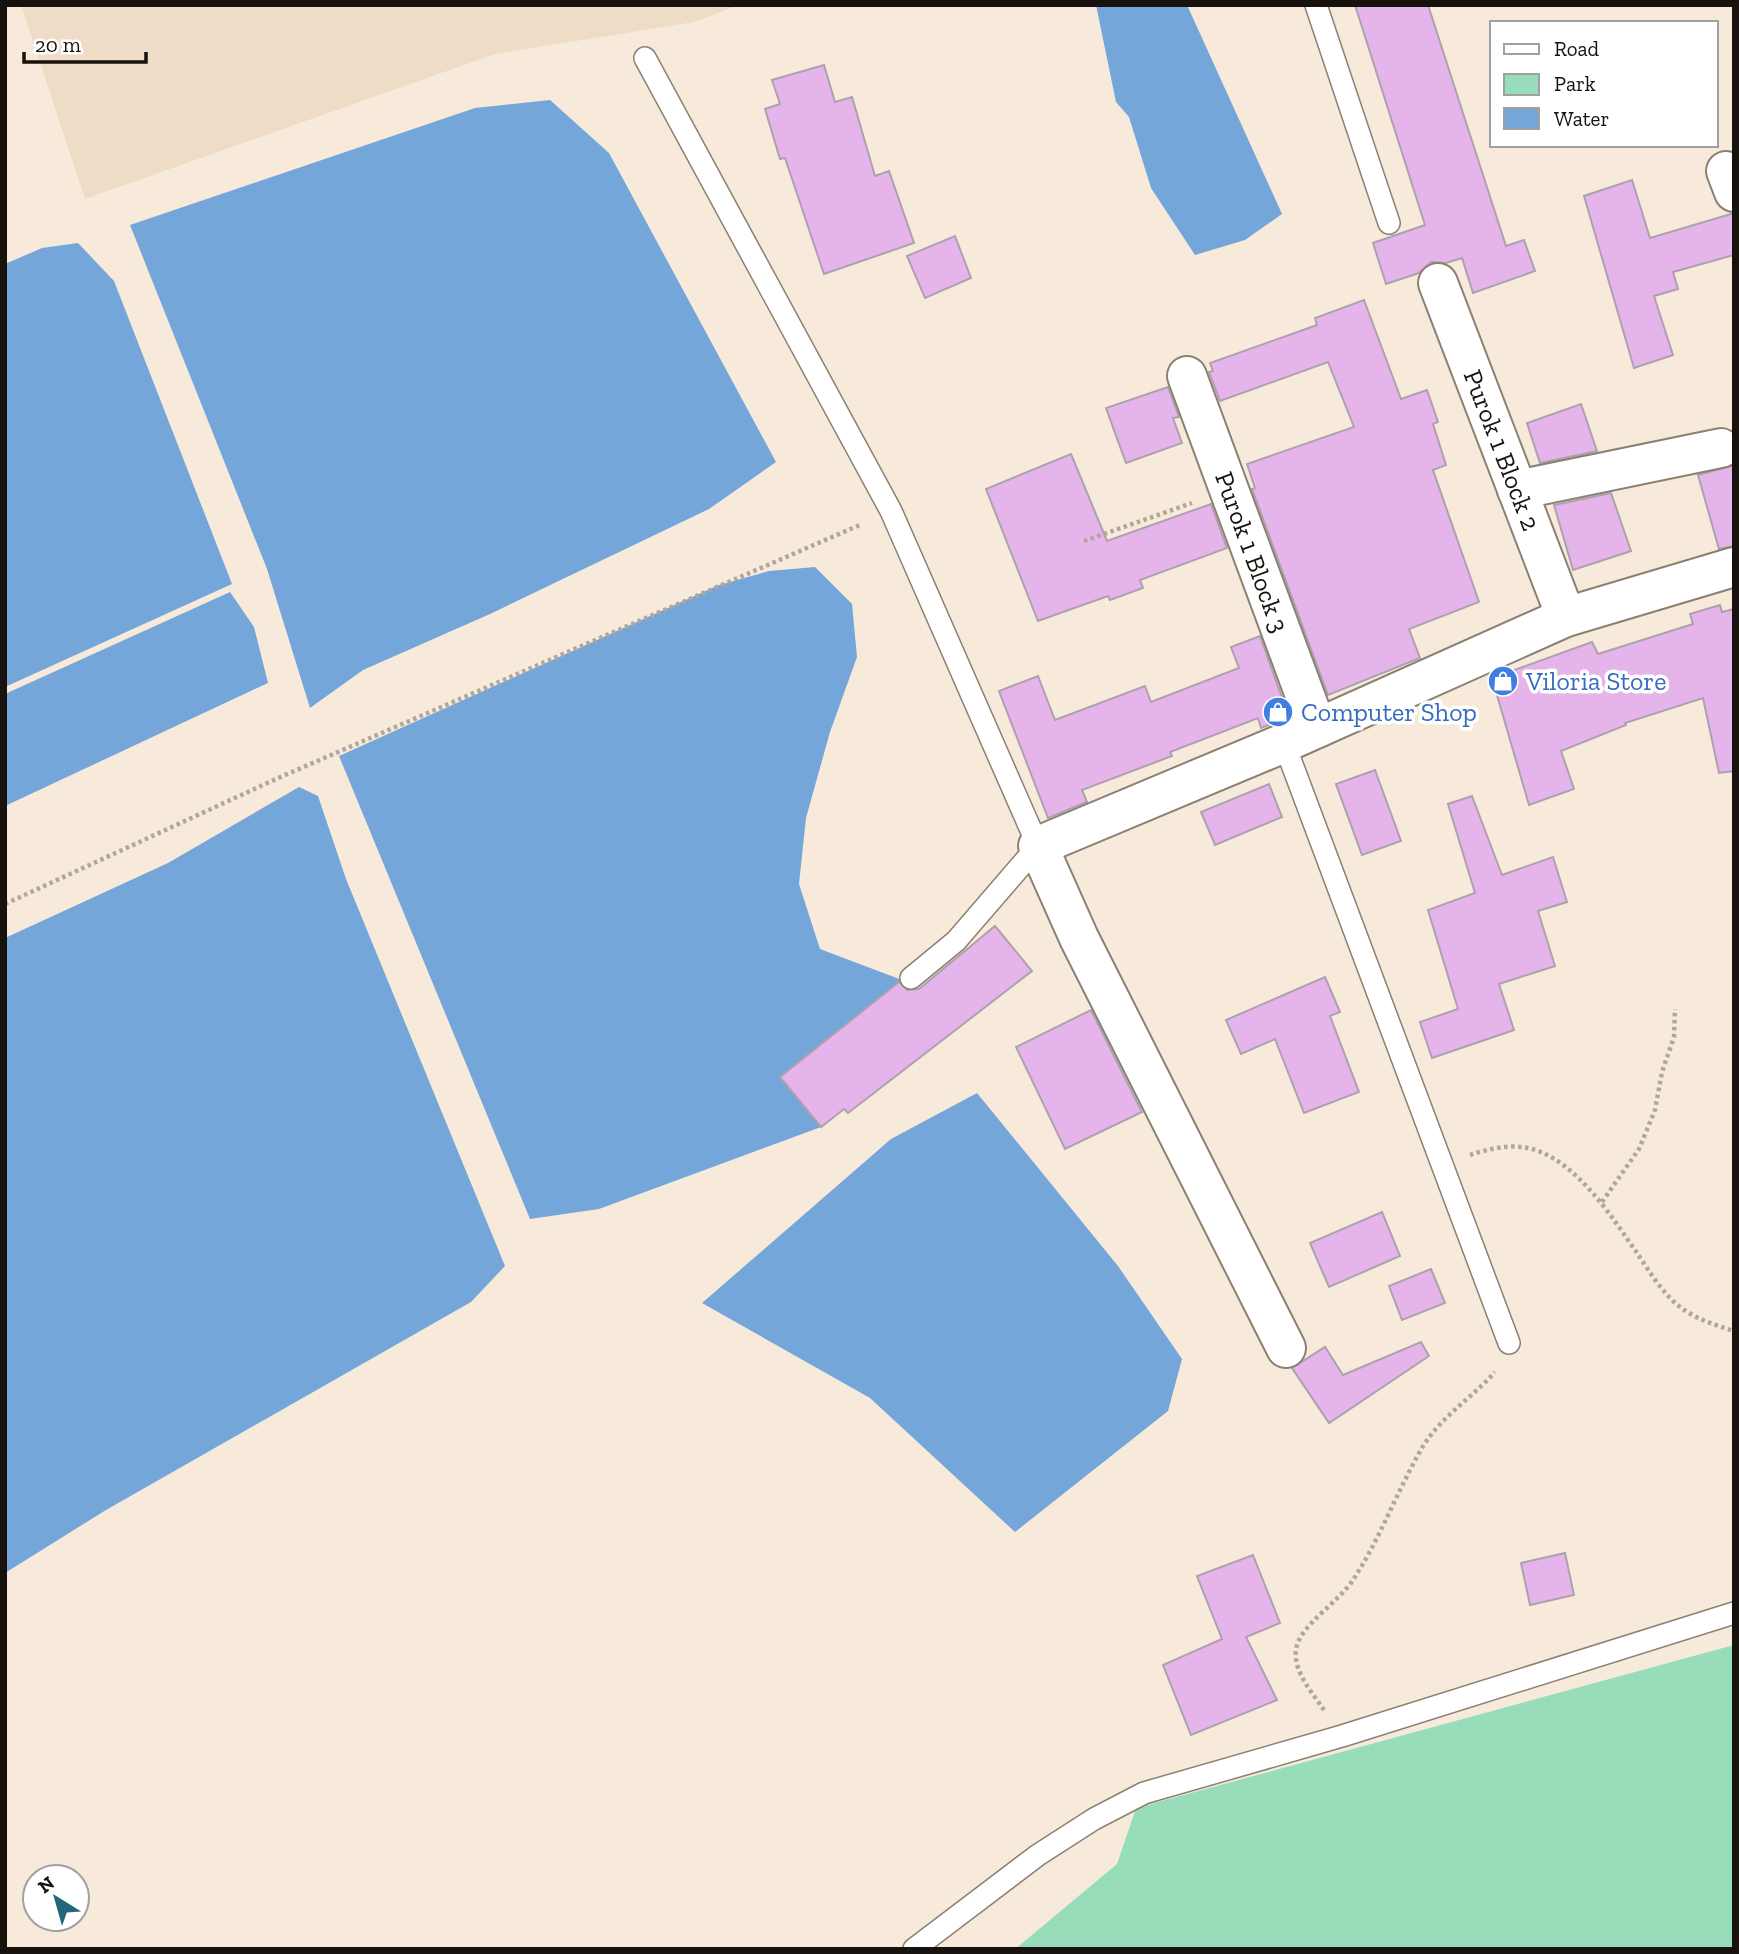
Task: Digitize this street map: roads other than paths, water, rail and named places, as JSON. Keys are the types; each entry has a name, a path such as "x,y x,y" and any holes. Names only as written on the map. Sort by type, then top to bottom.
{"street":[{"name":"Purok 1 Block 2","path":"1438,283 1566,617"},
{"name":"Purok 1 Block 3","path":"1187,376 1229,490 1300,735"},
{"path":"1517,490 1721,448"},
{"path":"1286,1348 1079,939 1038,846 1300,735 1566,617 1734,567"}],"lane":[{"path":"1317,5 1389,223"},
{"path":"645,58 891,511 1038,846 965,932 911,978"},
{"path":"1300,735 1442,1163 1509,1343"},
{"path":"914,1949 1038,1855 1094,1818 1144,1793 1342,1736 1734,1613"}],"water":[{"path":"1096,5 1187,5 1282,214 1245,240 1195,255 1151,188 1129,117 1116,102"},
{"path":"550,100 609,153 776,462 709,509 490,614 363,670 310,708 267,569 130,225 475,108"},
{"path":"78,243 114,281 232,584 5,687 5,264 42,248"},
{"path":"815,567 852,604 857,657 830,732 806,818 799,884 820,949 902,980 781,1077 821,1127 599,1209 530,1219 339,756 719,585 769,571"},
{"path":"230,592 254,627 268,683 5,806 5,694"},
{"path":"299,787 318,796 346,879 505,1266 471,1302 106,1510 5,1573 5,938 168,863"},
{"path":"977,1093 1118,1266 1182,1359 1168,1411 1015,1532 870,1398 702,1303 891,1139"}],"place":[{"name":"Viloria Store","path":"1503,681"},
{"name":"Computer Shop","path":"1278,712"}]}
